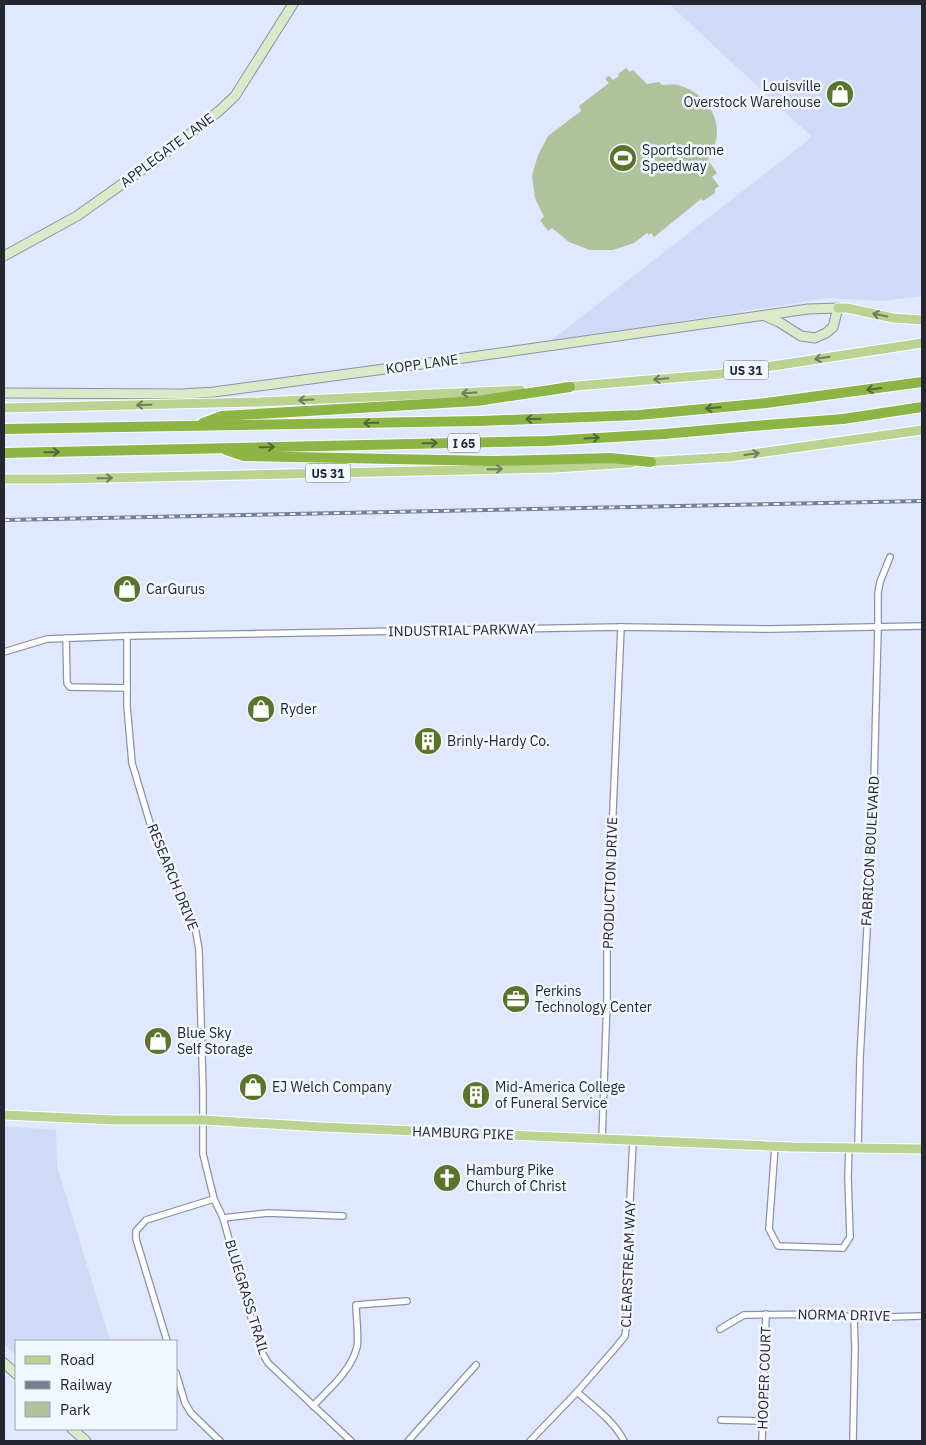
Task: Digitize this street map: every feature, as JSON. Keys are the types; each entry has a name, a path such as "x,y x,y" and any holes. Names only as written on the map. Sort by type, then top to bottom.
{"highway":[{"name":"I 65","path":"4,429 471,421 640,415 766,403 922,382"},
{"path":"195,426 222,416 477,401 570,387"},
{"name":"I 65","path":"4,453 492,443 664,434 842,419 922,407"},
{"path":"220,448 244,456 494,461 611,458 651,462"}],"main road":[{"path":"838,308 847,308 893,318 922,320"},
{"name":"US 31","path":"4,408 260,402 533,390 721,374 922,343"},
{"name":"US 31","path":"4,479 555,468 730,457 922,430"},
{"name":"HAMBURG PIKE","path":"4,1115 114,1120 203,1120 602,1140 922,1149"}],"street":[{"name":"APPLEGATE LANE","path":"4,256 77,216 163,155 219,111 235,96 292,4"},
{"name":"KOPP LANE","path":"4,393 182,394 214,392 808,309 838,308"},
{"path":"765,316 779,322 801,336 815,338 826,334 833,327 838,308"},
{"name":"FABRICON BOULEVARD","path":"775,1146 769,1229 778,1246 843,1248 850,1237 848,1177 854,1147 860,1058 872,827 878,593 880,582 890,557"},
{"name":"INDUSTRIAL PARKWAY","path":"4,652 47,639 127,636 621,627 764,629 922,626"},
{"name":"PRODUCTION DRIVE","path":"602,1140 607,1014 607,948 621,627"},
{"name":"RESEARCH DRIVE","path":"127,636 127,706 132,763 152,830 195,926 200,950 203,1120"},
{"path":"66,638 67,683 70,687 127,688"},
{"name":"BLUEGRASS TRAIL","path":"203,1120 203,1154 214,1199 223,1218 260,1349 268,1362 351,1441"},
{"name":"CLEARSTREAM WAY","path":"530,1441 578,1392 625,1336 633,1141"},
{"path":"167,1340 136,1239 136,1231 146,1220 214,1199"},
{"path":"223,1218 268,1213 343,1216"},
{"path":"313,1406 339,1378 352,1360 357,1346 356,1305 407,1302"},
{"name":"HOOPER COURT","path":"762,1441 766,1314"},
{"name":"NORMA DRIVE","path":"720,1329 744,1315 837,1314 854,1318 922,1316"},
{"path":"853,1441 854,1318"},
{"path":"4,1363 15,1373"},
{"path":"408,1441 476,1366"},
{"path":"178,1379 185,1402 191,1413 220,1441"},
{"path":"578,1392 616,1428 624,1441"},
{"path":"721,1420 762,1421"},
{"path":"73,1430 86,1441"}],"shaded area":[{"path":"669,4 922,4 922,296 884,301 827,298 549,342 812,137"},
{"path":"4,1126 56,1130 57,1166 110,1340 15,1340 15,1354 4,1344"}],"green space":[{"name":"Sportsdrome Speedway","path":"626,68 630,72 633,70 647,84 659,82 662,85 678,85 694,92 706,103 715,117 717,126 715,145 708,160 717,173 712,177 719,186 715,189 715,193 703,201 701,199 654,237 651,233 649,235 647,233 634,243 613,250 590,250 569,242 552,228 548,231 540,220 544,217 535,198 532,176 538,155 548,136 581,111 579,106 609,83 605,79 609,76 613,80"}],"railway":[{"path":"4,520 922,501"}],"place":[{"name":"Louisville Overstock Warehouse","path":"840,94"},
{"name":"Sportsdrome Speedway","path":"623,158"},
{"name":"CarGurus","path":"127,589"},
{"name":"Ryder","path":"261,709"},
{"name":"Brinly-Hardy Co.","path":"428,741"},
{"name":"Perkins Technology Center","path":"516,999"},
{"name":"Blue Sky Self Storage","path":"158,1041"},
{"name":"EJ Welch Company","path":"253,1087"},
{"name":"Mid-America College of Funeral Service","path":"476,1095"},
{"name":"Hamburg Pike Church of Christ","path":"447,1178"}]}
